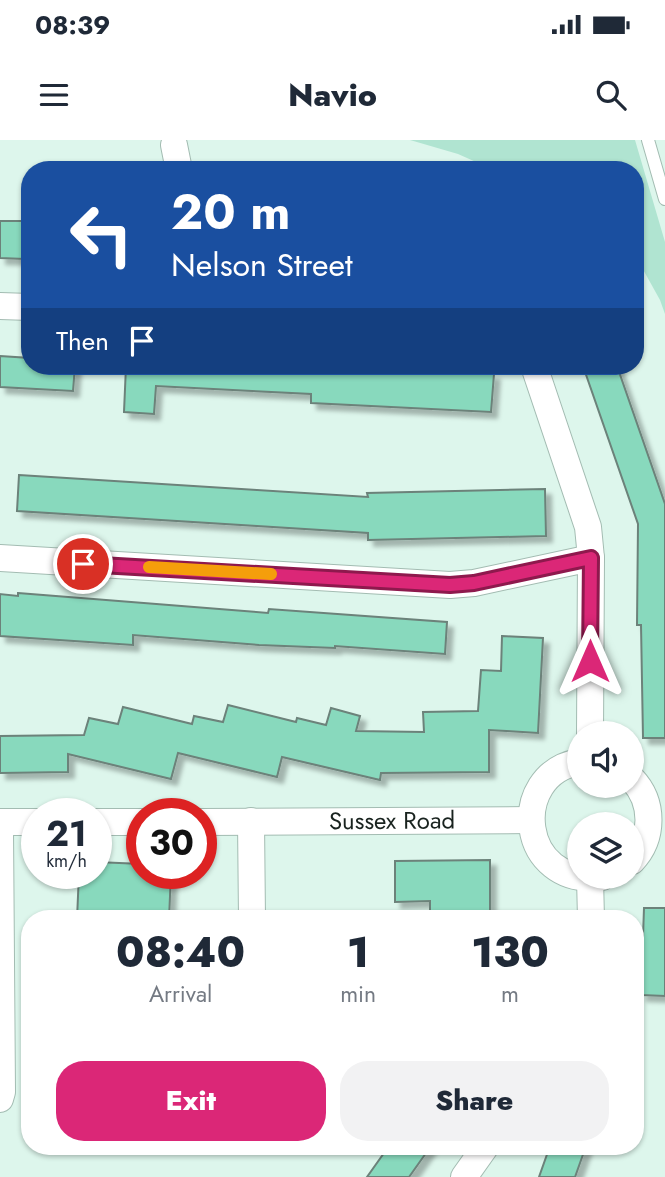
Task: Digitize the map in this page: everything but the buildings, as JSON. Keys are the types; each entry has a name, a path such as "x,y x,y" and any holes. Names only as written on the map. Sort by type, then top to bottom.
{"street":[{"path":"0,306 21,307"},
{"path":"537,375 588,527 591,558 590,721"},
{"path":"0,558 450,585 474,583 591,558"},
{"path":"567,766 555,772 542,785 534,802 531,820 539,849 549,861 567,873"},
{"path":"644,798 657,820 644,842"},
{"name":"Sussex Road","path":"217,822 531,820"},
{"path":"251,821 252,910"},
{"path":"0,822 21,822"},
{"path":"0,830 0,1100"},
{"path":"592,910 595,889"},
{"path":"464,1177 480,1155"}],"lane":[{"path":"648,140 665,199"}],"green space":[{"path":"410,140 635,140 641,161 474,161"},
{"path":"644,171 665,242 665,314 644,271"}],"slow traffic":[{"path":"149,567 271,574"}],"route":[{"path":"83,564 450,585 474,583 591,558 590,661"}]}
